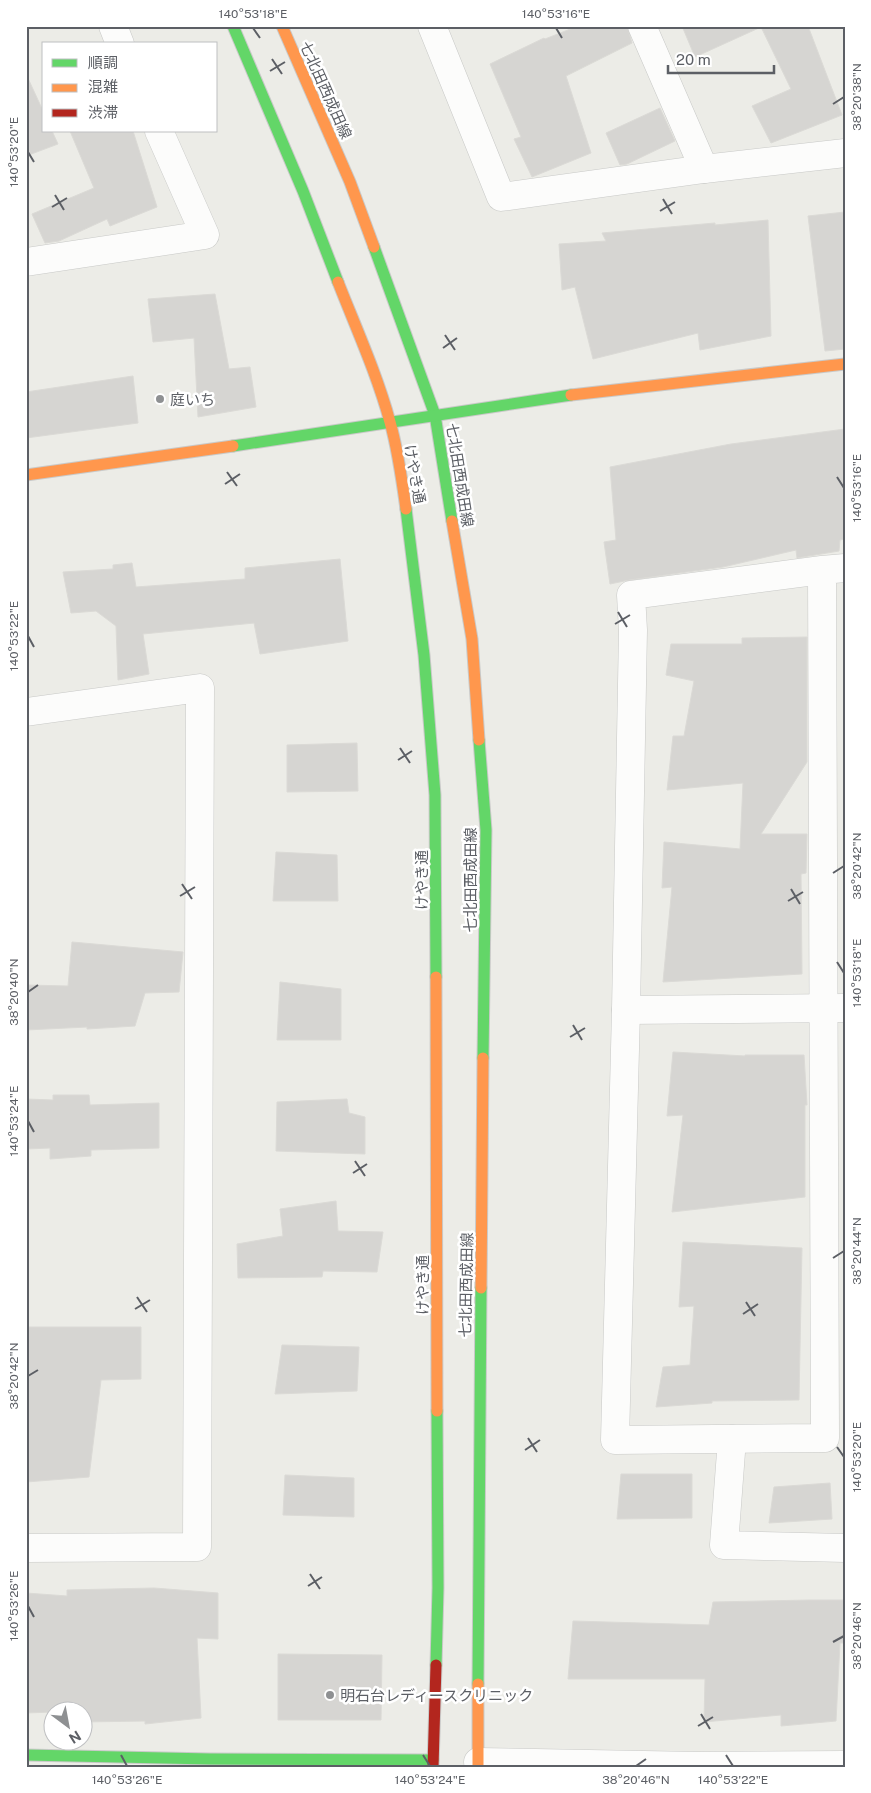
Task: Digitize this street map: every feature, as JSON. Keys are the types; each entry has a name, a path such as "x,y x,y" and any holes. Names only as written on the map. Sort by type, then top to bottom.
{"street":[{"path":"113,26 119,42"},
{"name":"けやき通","path":"233,26 303,191 374,373 390,422 402,476 424,655 435,795 438,1588 433,1764"},
{"name":"七北田西成田線","path":"282,26 350,182 435,415 472,639 486,830 478,1505 478,1764"},
{"path":"432,26 501,198 704,169 845,154"},
{"path":"642,26 704,169"},
{"path":"26,262 205,234 159,132"},
{"path":"26,475 296,437 558,397 845,364"},
{"path":"833,569 834,1008 825,1438 615,1440 626,1010 633,630 631,595 833,569"},
{"path":"26,712 200,688 197,1547 26,1548"},
{"path":"626,1010 834,1008"},
{"path":"732,1439 724,1545 845,1548"},
{"path":"26,1755 210,1763 433,1764"},
{"path":"478,1764 845,1765"}],"building":[{"path":"578,26 627,26 632,43 566,76 591,153 532,177 514,139 521,137 490,64 544,38"},
{"path":"682,26 808,26 842,115 771,143 752,106 791,89 761,27 695,57"},
{"path":"26,74 42,109 42,132 52,132 58,144 26,156"},
{"path":"660,108 675,141 627,164 620,165 606,133"},
{"path":"70,132 133,132 157,207 110,226 107,219 59,241 45,243 32,214 94,188"},
{"path":"845,212 845,349 825,351 808,216"},
{"path":"768,220 771,336 700,350 698,333 593,359 575,287 562,290 559,244 606,241 602,233"},
{"path":"215,294 229,369 250,367 256,407 198,417 194,338 153,342 148,299"},
{"path":"133,376 138,423 26,438 26,392"},
{"path":"845,429 845,539 840,540 839,551 797,558 796,550 723,567 610,584 604,542 616,540 610,467 731,444"},
{"path":"340,559 348,641 260,654 254,623 143,634 149,674 118,680 116,626 96,611 71,613 63,572 113,569 113,565 132,563 136,587 245,579 245,568"},
{"path":"807,637 807,762 761,834 807,834 806,873 801,874 802,974 663,982 672,887 662,888 664,842 740,849 743,783 667,790 673,736 684,736 694,681 666,675 671,644 742,644 742,638"},
{"path":"357,743 358,791 287,792 287,745"},
{"path":"276,852 337,855 338,901 273,901"},
{"path":"72,942 183,952 179,992 145,993 135,1026 26,1030 26,985 68,986"},
{"path":"280,982 341,989 341,1040 277,1040"},
{"path":"673,1052 745,1056 804,1055 807,1105 805,1105 805,1197 672,1212 683,1115 667,1116"},
{"path":"53,1095 89,1095 90,1105 159,1103 159,1148 91,1150 91,1156 50,1159 50,1148 26,1149 26,1099 53,1100"},
{"path":"347,1099 349,1113 365,1117 365,1154 276,1151 277,1102"},
{"path":"336,1201 338,1231 383,1232 377,1272 323,1271 322,1277 238,1278 237,1244 283,1236 280,1209"},
{"path":"683,1242 802,1248 799,1400 712,1401 712,1403 656,1407 663,1367 690,1365 694,1306 679,1307"},
{"path":"26,1327 141,1327 141,1379 101,1380 89,1477 26,1482"},
{"path":"282,1345 359,1347 357,1391 275,1394"},
{"path":"621,1474 692,1474 692,1518 617,1519"},
{"path":"285,1475 354,1478 354,1517 283,1515"},
{"path":"830,1483 832,1519 769,1523 774,1487"},
{"path":"154,1588 218,1593 218,1639 197,1638 201,1718 145,1724 145,1721 92,1722 92,1700 42,1700 42,1712 26,1713 26,1593 67,1596 67,1590"},
{"path":"845,1600 845,1643 840,1643 836,1721 781,1726 781,1715 704,1722 705,1679 568,1679 573,1621 709,1625 713,1602"},
{"name":"明石台レディースクリニック","path":"278,1654 382,1655 381,1720 278,1720"}],"traffic: fast":[{"path":"233,26 303,191 338,282"},
{"path":"374,247 435,415 452,521"},
{"path":"233,446 571,395"},
{"path":"406,509 424,655 435,795 436,977"},
{"path":"479,740 486,830 483,1058"},
{"path":"478,1684 481,1288"},
{"path":"436,1665 438,1588 437,1411"},
{"path":"26,1755 210,1759 433,1760"}],"traffic: slow":[{"path":"282,26 350,182 374,247"},
{"path":"338,282 385,404 398,454 406,509"},
{"path":"571,395 845,364"},
{"path":"26,475 233,446"},
{"path":"452,521 472,639 479,740"},
{"path":"436,977 437,1411"},
{"path":"481,1288 483,1058"},
{"path":"478,1684 478,1767"}],"traffic: jam":[{"path":"433,1767 436,1665"}],"place":[{"name":"庭いち","path":"160,399"},
{"name":"明石台レディースクリニック","path":"330,1695"}]}
